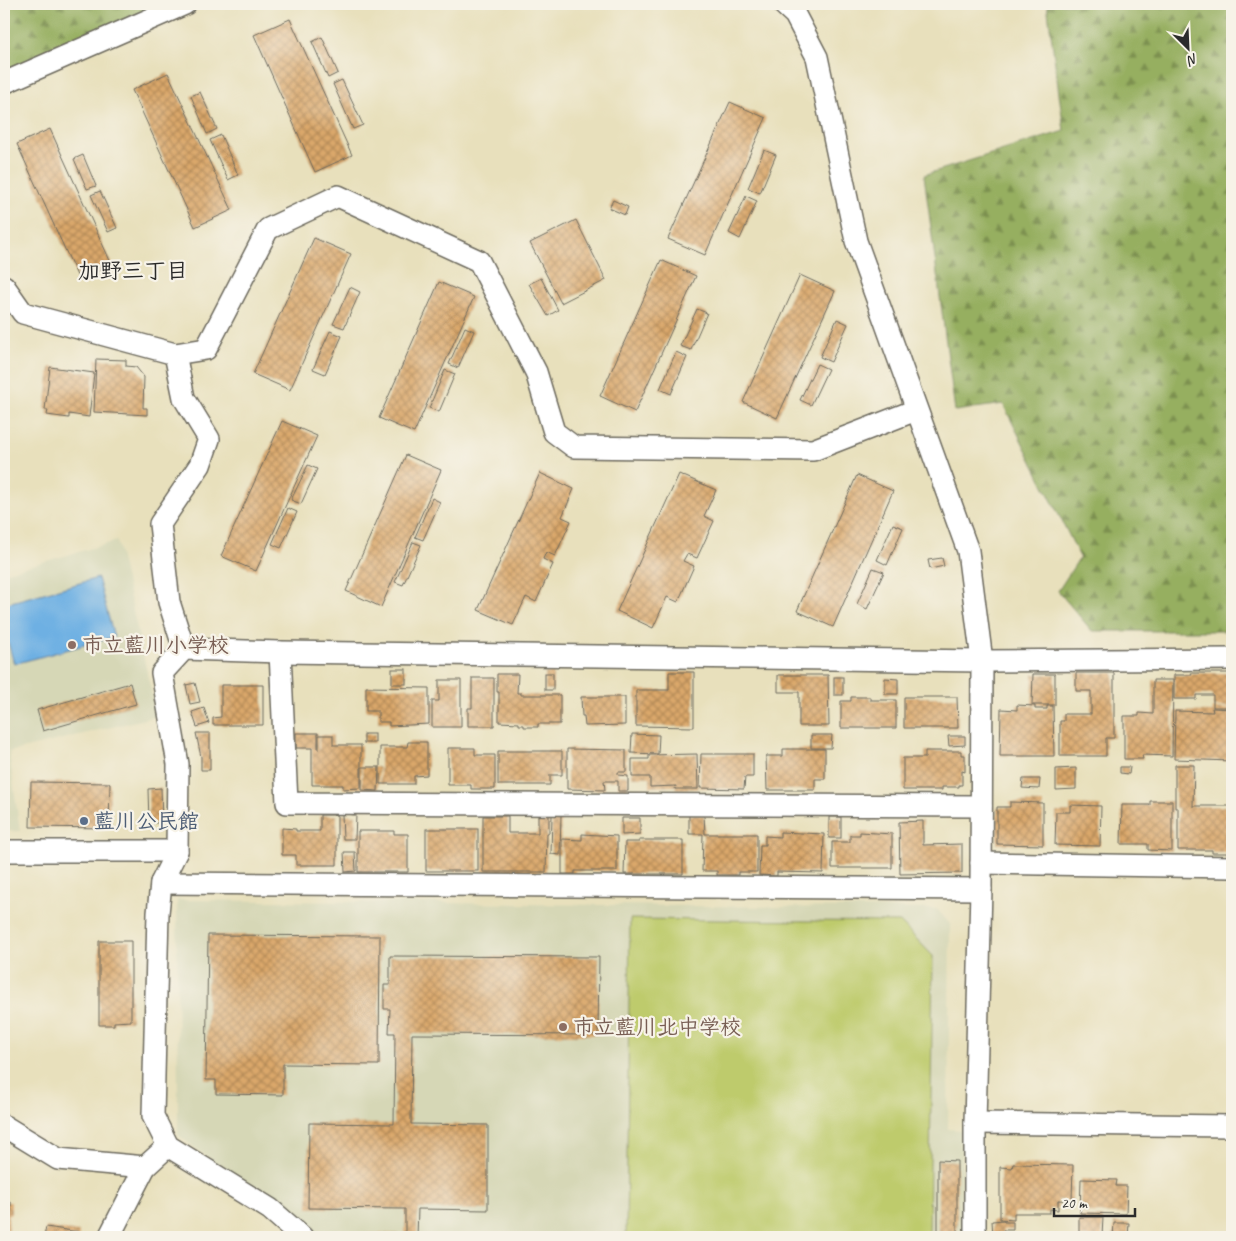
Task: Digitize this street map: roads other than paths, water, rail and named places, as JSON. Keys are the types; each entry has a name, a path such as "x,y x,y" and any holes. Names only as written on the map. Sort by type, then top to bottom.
{"street":[{"path":"4,83 185,4"},
{"path":"783,4 795,15 817,57 856,241 968,551 982,661 981,889 975,1123 975,1237"},
{"path":"4,286 23,313 175,354 206,349 268,229 338,196 478,261 536,372 554,432 574,447 813,450 916,410"},
{"path":"175,354 184,398 209,439 200,465 160,524 170,602 184,649"},
{"path":"302,1237 270,1209 168,1146 153,1116 158,913 162,883 178,851 178,764 162,673 184,649 280,652 982,661 1232,659"},
{"path":"280,652 287,803 981,806"},
{"path":"4,851 178,851"},
{"path":"981,863 1232,867"},
{"path":"162,883 981,889"},
{"path":"975,1123 1232,1126"},
{"path":"4,1126 58,1159 145,1167"},
{"path":"109,1237 145,1167 168,1146"}],"water":[{"path":"98,578 114,637 14,664 4,628 4,604"}],"place":[{"name":"市立藍川小学校","path":"72,645"},
{"name":"藍川公民館","path":"84,821"},
{"name":"市立藍川北中学校","path":"563,1027"}],"district":[{"name":"加野三丁目","path":"133,271"}]}
